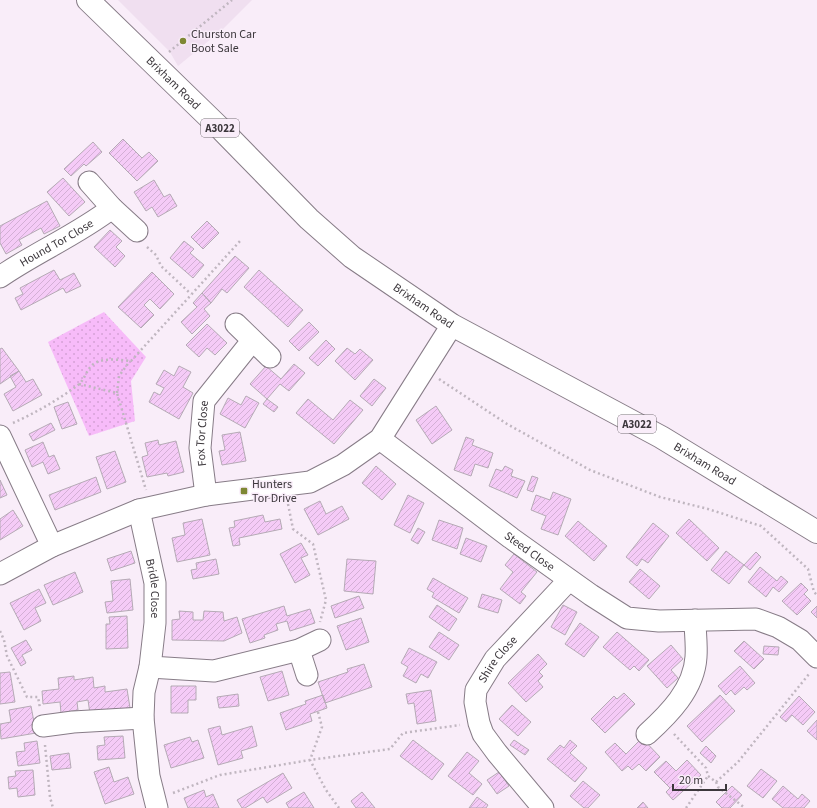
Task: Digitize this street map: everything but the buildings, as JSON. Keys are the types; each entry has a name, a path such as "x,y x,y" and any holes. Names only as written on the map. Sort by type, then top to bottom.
{"main road":[{"name":"Brixham Road","path":"88,0 309,220 352,257 452,325 661,437 817,532"}],"street":[{"path":"89,182 112,208 136,231"},
{"name":"Hound Tor Close","path":"0,277 22,262 51,248 92,223 112,208"},
{"path":"236,324 252,341 270,356"},
{"path":"0,574 52,546 145,509 206,495 310,482 343,465 380,439 452,325"},
{"name":"Fox Tor Close","path":"206,495 200,448 204,401 252,341"},
{"path":"2,436 52,546"},
{"name":"Steed Close","path":"380,439 569,580 627,618 659,621 756,619 778,627 800,640 815,663"},
{"name":"Bridle Close","path":"145,509 156,583 155,623 150,667 144,692 143,718 149,776 156,804"},
{"name":"Shire Close","path":"543,808 483,734 479,723 475,702 476,690 484,674 495,659 569,580"},
{"path":"654,727 676,704 690,682 696,658 695,620"},
{"path":"150,667 214,671 299,650 320,640"},
{"path":"299,650 307,675"},
{"path":"43,726 73,722 143,718"}],"path":[{"path":"156,66 170,52 232,0"},
{"path":"136,231 139,240 156,255 161,266 191,294"},
{"path":"145,509 117,393 118,376 240,241"},
{"path":"2,436 28,416 79,384 87,369 97,362 112,360 131,361"},
{"path":"423,370 507,424 590,470 660,497 708,508 762,526 808,570 814,592 817,594"},
{"path":"79,384 117,393"},
{"path":"284,486 293,528 313,544 326,600 319,626 320,640"},
{"path":"0,631 4,640 7,656 27,696 38,697 43,726 50,797 53,808"},
{"path":"716,782 738,762 815,663"},
{"path":"318,712 322,727 310,760 326,790 339,808"},
{"path":"156,804 220,775 310,760 390,749 403,733 479,723"},
{"path":"654,727 706,768 708,776 716,782 718,787 745,808"},
{"path":"686,808 708,776"}],"shaded area":[{"name":"Churston Car Boot Sale","path":"118,0 252,0 223,29 178,66 170,52"},
{"path":"104,312 146,357 131,381 135,421 89,436 48,342"}],"place":[{"name":"Churston Car Boot Sale","path":"183,41"},
{"name":"Hunters Tor Drive","path":"244,491"}]}
